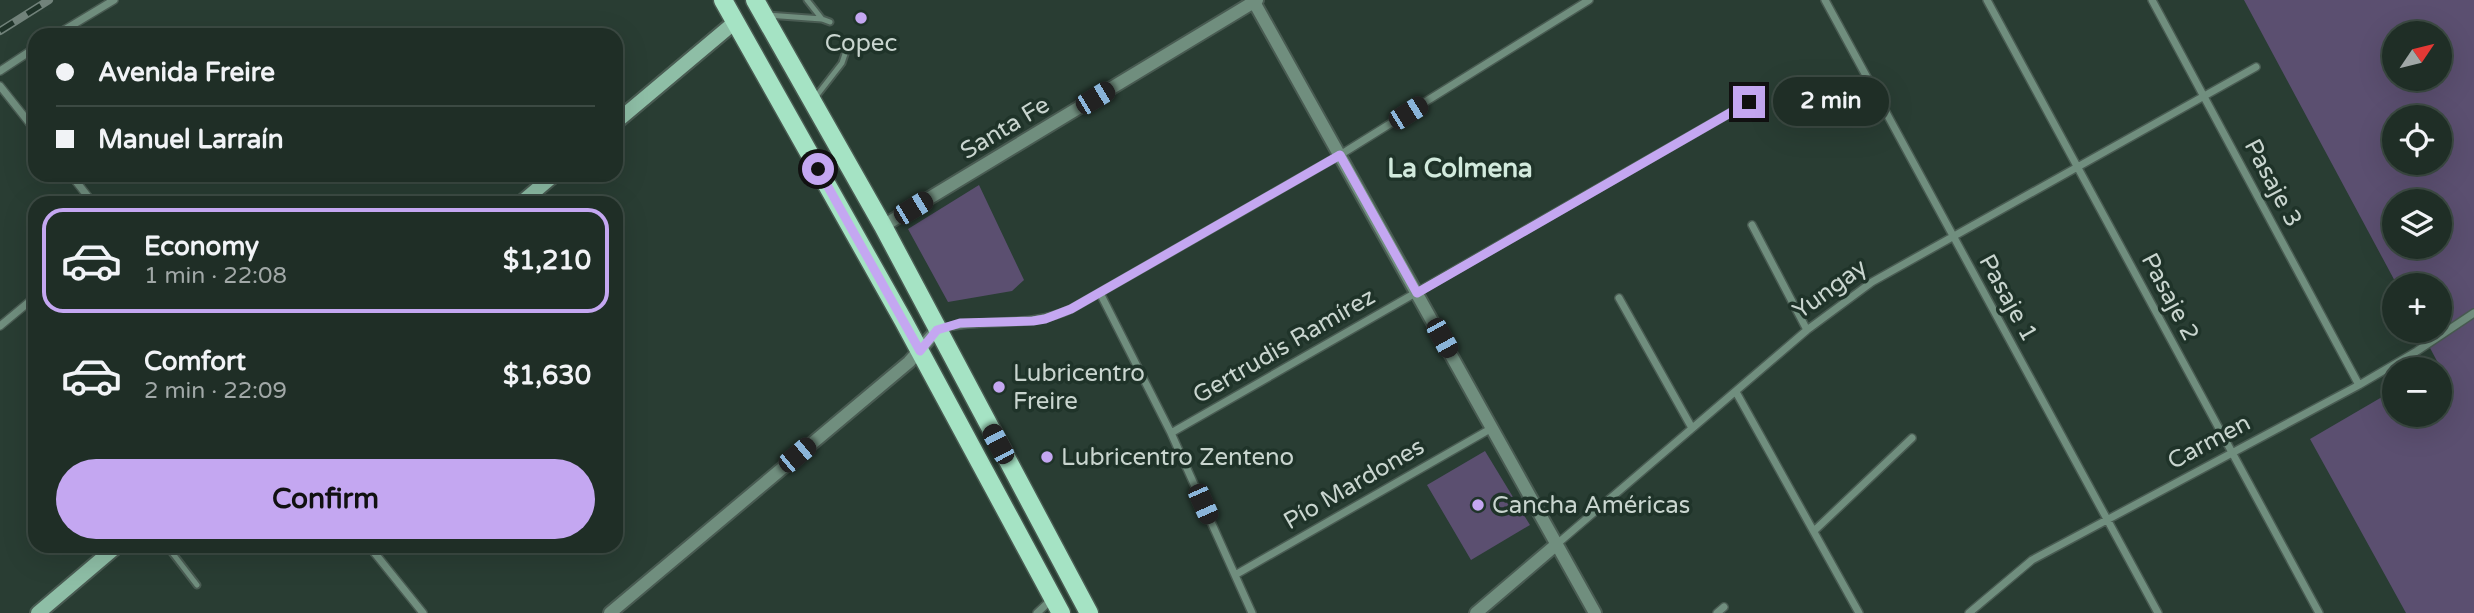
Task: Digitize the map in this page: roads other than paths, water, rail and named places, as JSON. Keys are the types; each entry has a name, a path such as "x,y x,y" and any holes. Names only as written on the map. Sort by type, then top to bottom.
{"main road":[{"path":"723,0 920,351 1057,606"},
{"path":"760,7 883,226 1089,613"},
{"path":"735,22 756,26 778,38"},
{"path":"623,116 735,22"},
{"path":"529,196 546,182"},
{"path":"841,208 883,226"},
{"path":"38,613 109,553"}],"street":[{"path":"68,28 114,0"},
{"path":"610,613 920,351 937,330 960,323 1045,319 1071,309 1340,155 1589,0"},
{"name":"Pasaje 1","path":"1825,0 2158,613"},
{"name":"Pasaje 2","path":"1987,0 2319,613"},
{"name":"Pasaje 3","path":"2152,0 2359,385"},
{"path":"1256,1 1595,613"},
{"name":"Santa Fe","path":"883,226 1256,1"},
{"path":"0,71 28,53"},
{"name":"Yungay","path":"1476,613 1807,330 1872,282 2256,67"},
{"path":"0,86 28,121"},
{"name":"Gertrudis Ramírez","path":"1171,433 1749,102"},
{"path":"76,182 88,196"},
{"path":"1752,225 1807,330"},
{"path":"1100,293 1171,433 1252,613"},
{"path":"1619,299 1692,428"},
{"path":"0,326 28,302"},
{"name":"Carmen","path":"1969,613 2032,560 2359,385 2474,313"},
{"path":"1736,392 1859,613"},
{"name":"Pío Mardones","path":"1235,575 1492,428"},
{"path":"1814,531 1912,438"},
{"path":"375,553 423,613"},
{"path":"1037,613 1057,606"}],"lane":[{"path":"807,0 822,19"},
{"path":"760,7 830,22"},
{"path":"812,102 842,63 846,48"},
{"path":"172,553 197,585"}],"railway":[{"path":"0,31 49,0"}],"place":[{"name":"Copec","path":"861,18"},
{"name":"Lubricentro Freire","path":"999,387"},
{"name":"Lubricentro Zenteno","path":"1047,457"},
{"name":"Cancha Américas","path":"1478,505"}],"district":[{"name":"La Colmena","path":"1460,168"}]}
